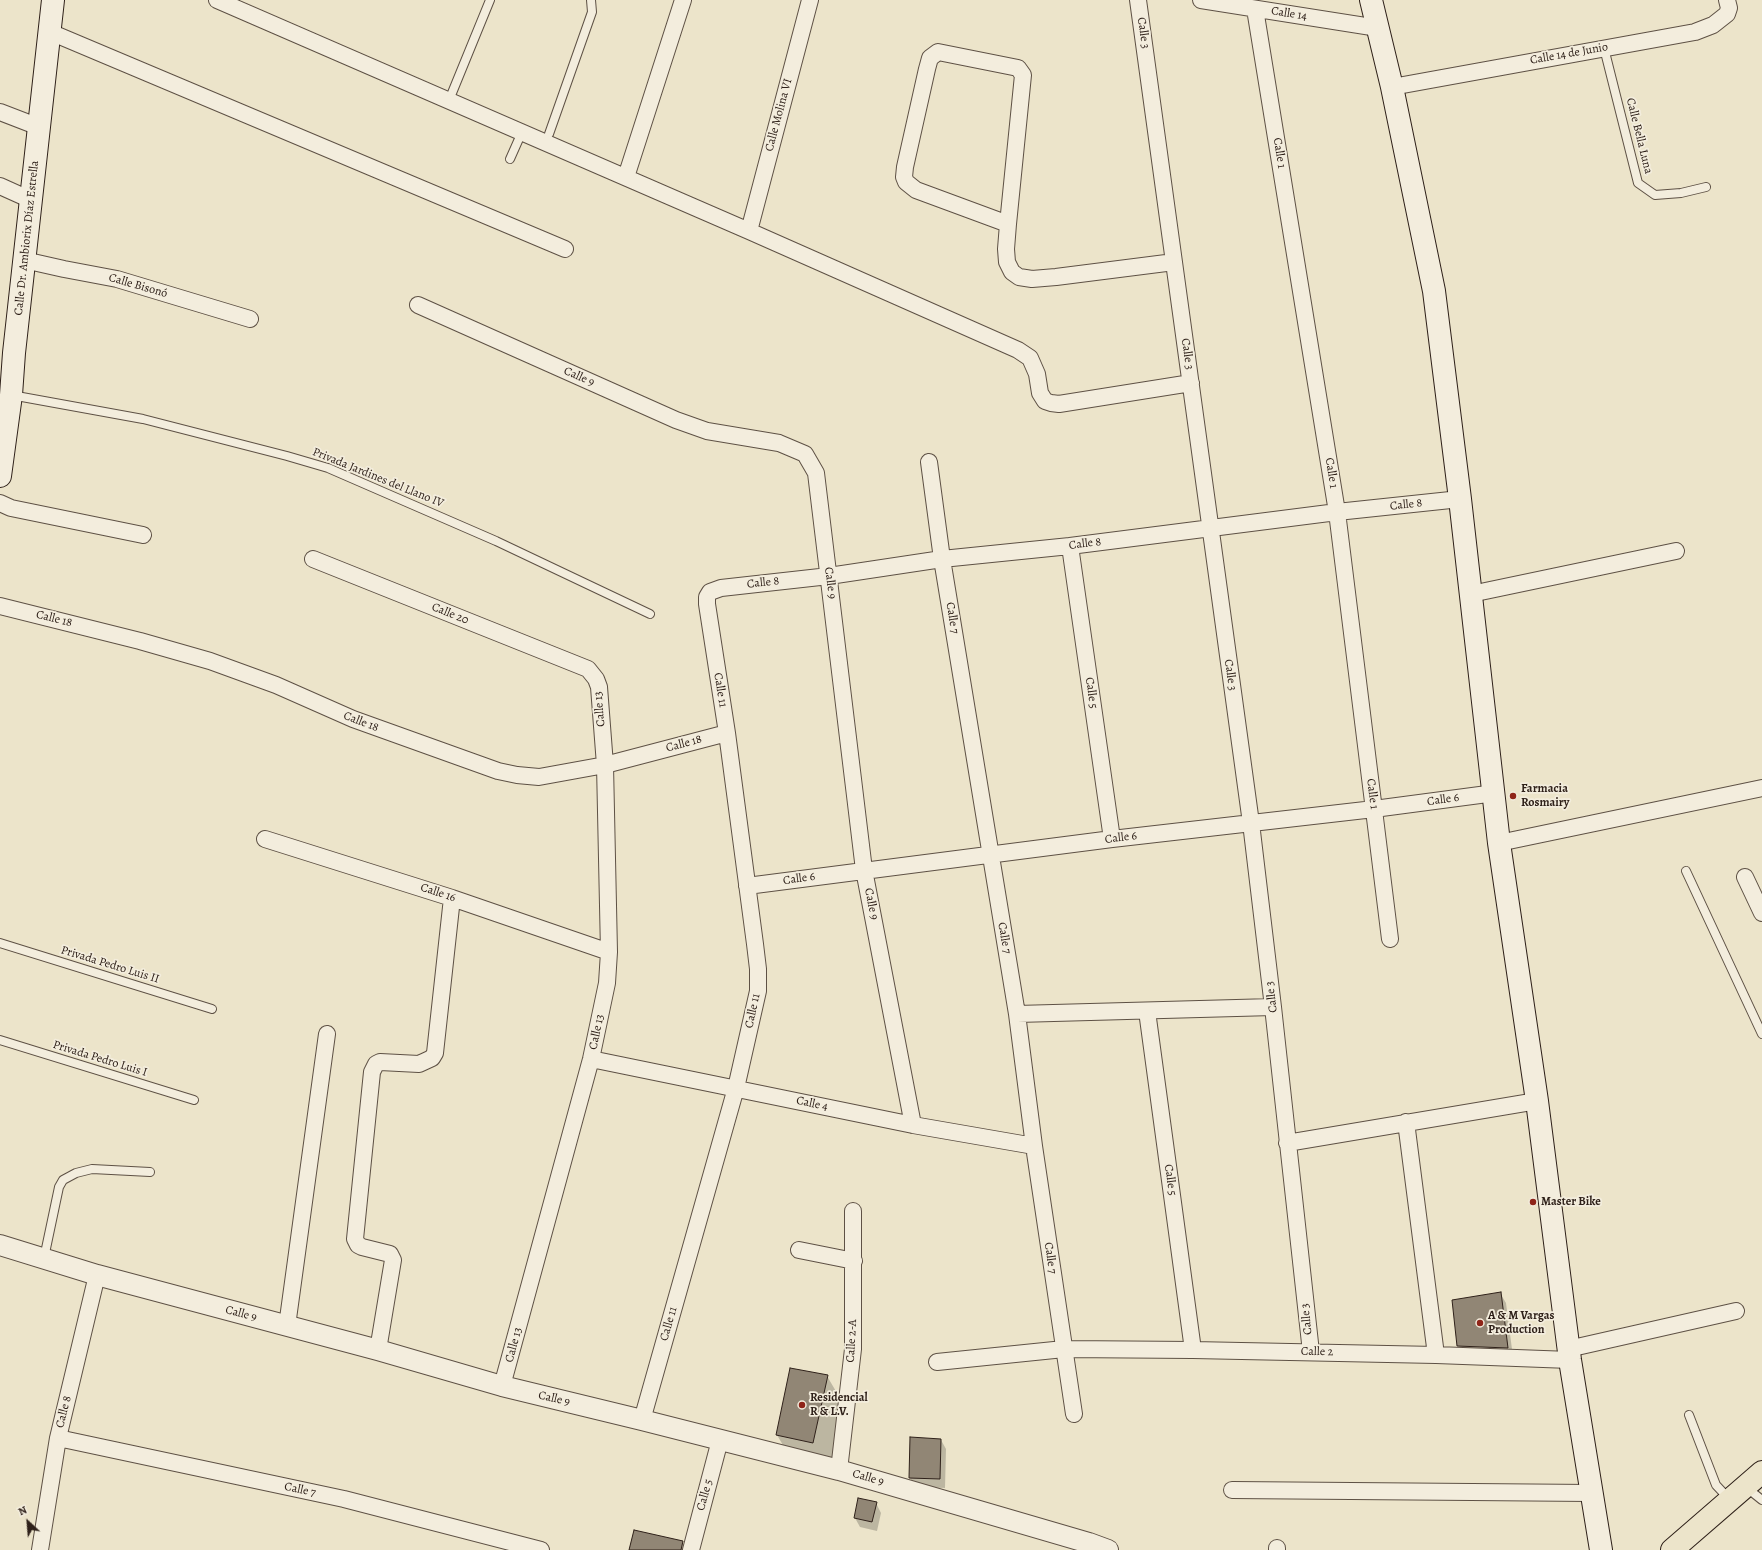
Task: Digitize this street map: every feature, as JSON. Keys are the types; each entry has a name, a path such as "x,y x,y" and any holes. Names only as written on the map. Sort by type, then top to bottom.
{"main road":[{"name":"Calle Dr. Ambiorix Díaz Estrella","path":"0,476 11,395 7,351 24,260 54,0"},
{"path":"1371,0 1392,87 1434,291 1495,793 1499,843 1537,1101 1569,1354 1601,1550"},
{"path":"1672,1550 1746,1496 1762,1472"}],"street":[{"path":"217,0 450,97 522,132 547,138 626,177 1018,350 1030,358 1037,374 1040,393 1050,404 1191,383"},
{"path":"626,177 683,0"},
{"name":"Calle Molina VI","path":"749,231 810,0"},
{"name":"Calle 3","path":"1138,0 1251,823 1311,1352"},
{"name":"Calle 14","path":"1201,0 1378,28"},
{"name":"Calle 14 de Junio","path":"1392,87 1705,29 1720,21 1727,14 1729,8 1727,0"},
{"name":"Calle 1","path":"1255,9 1337,512 1390,939"},
{"path":"50,32 565,248"},
{"path":"1008,224 916,190 906,182 904,177 905,167 927,69 930,58 938,52 1018,68 1023,74 1006,249 1007,262 1012,272 1019,276 1032,279 1174,262"},
{"path":"0,112 39,127"},
{"path":"0,186 31,200"},
{"name":"Calle Bisonó","path":"24,260 117,279 250,319"},
{"name":"Calle 9","path":"418,305 676,420 707,431 779,443 805,454 816,473 864,870 913,1125"},
{"name":"Calle 7","path":"929,462 942,559 1017,1014 1034,1146 1074,1414"},
{"name":"Calle 8","path":"710,592 721,588 829,576 942,559 1070,546 1337,512 1460,499"},
{"path":"0,503 11,508 143,534"},
{"name":"Calle 5","path":"1070,546 1112,839"},
{"path":"1471,594 1676,551"},
{"name":"Calle 20","path":"313,559 588,669"},
{"name":"Calle 11","path":"642,1420 736,1088 758,991 758,969 727,733 707,604 707,597 710,592"},
{"name":"Calle 18","path":"0,606 126,637 210,661 276,685 353,719 498,771 517,776 539,777 605,765 727,733"},
{"name":"Calle 13","path":"502,1386 591,1059 607,983 609,952 605,765 600,694 596,679 588,669"},
{"path":"1499,843 1762,788"},
{"name":"Calle 6","path":"747,886 1112,839 1374,809 1495,793"},
{"name":"Calle 16","path":"265,839 452,898 609,952"},
{"path":"1746,877 1762,913"},
{"path":"378,1350 394,1260 390,1254 358,1245 355,1239 372,1072 376,1064 380,1062 419,1064 432,1058 435,1053 452,898"},
{"path":"1017,1014 1273,1007"},
{"name":"Calle 5","path":"1147,1010 1193,1350"},
{"path":"287,1326 327,1034"},
{"name":"Calle 4","path":"591,1059 913,1125 1034,1146"},
{"path":"1287,1143 1537,1101"},
{"path":"1406,1122 1436,1355"},
{"name":"Calle 2-A","path":"839,1470 853,1349 853,1211"},
{"name":"Calle 9","path":"0,1246 97,1275 378,1350 502,1386 839,1470 1089,1542 1108,1550"},
{"path":"799,1250 854,1261"},
{"name":"Calle 8","path":"40,1550 58,1438 97,1275"},
{"name":"Calle 2","path":"937,1362 1064,1349 1436,1355 1569,1354 1736,1311"},
{"name":"Calle 7","path":"58,1438 344,1499 542,1550"},
{"name":"Calle 5","path":"691,1550 720,1440"},
{"path":"1232,1490 1591,1493"}],"lane":[{"path":"450,97 490,0"},
{"path":"547,138 592,12 591,0"},
{"name":"Calle Bella Luna","path":"1604,48 1638,183 1655,195 1706,187"},
{"path":"510,158 522,132"},
{"name":"Privada Jardines del Llano IV","path":"11,395 143,420 328,468 496,541 650,614"},
{"path":"1686,871 1762,1034"},
{"name":"Privada Pedro Luis II","path":"0,943 212,1009"},
{"name":"Privada Pedro Luis I","path":"0,1040 194,1100"},
{"path":"43,1259 59,1187 63,1180 76,1173 92,1169 150,1172"},
{"path":"1689,1415 1716,1485 1746,1496"}],"building":[{"name":"A & M Vargas Production","path":"1501,1292 1508,1348 1457,1346 1452,1300"},
{"name":"Residencial R & L.V.","path":"790,1368 828,1375 813,1443 776,1435"},
{"path":"910,1437 941,1439 940,1479 909,1478"},
{"path":"858,1498 877,1502 872,1522 854,1518"},
{"path":"634,1530 683,1541 681,1550 629,1550"}],"place":[{"name":"Farmacia Rosmairy","path":"1513,796"},
{"name":"Master Bike","path":"1533,1202"},
{"name":"A & M Vargas Production","path":"1480,1323"},
{"name":"Residencial R & L.V.","path":"802,1405"}]}
